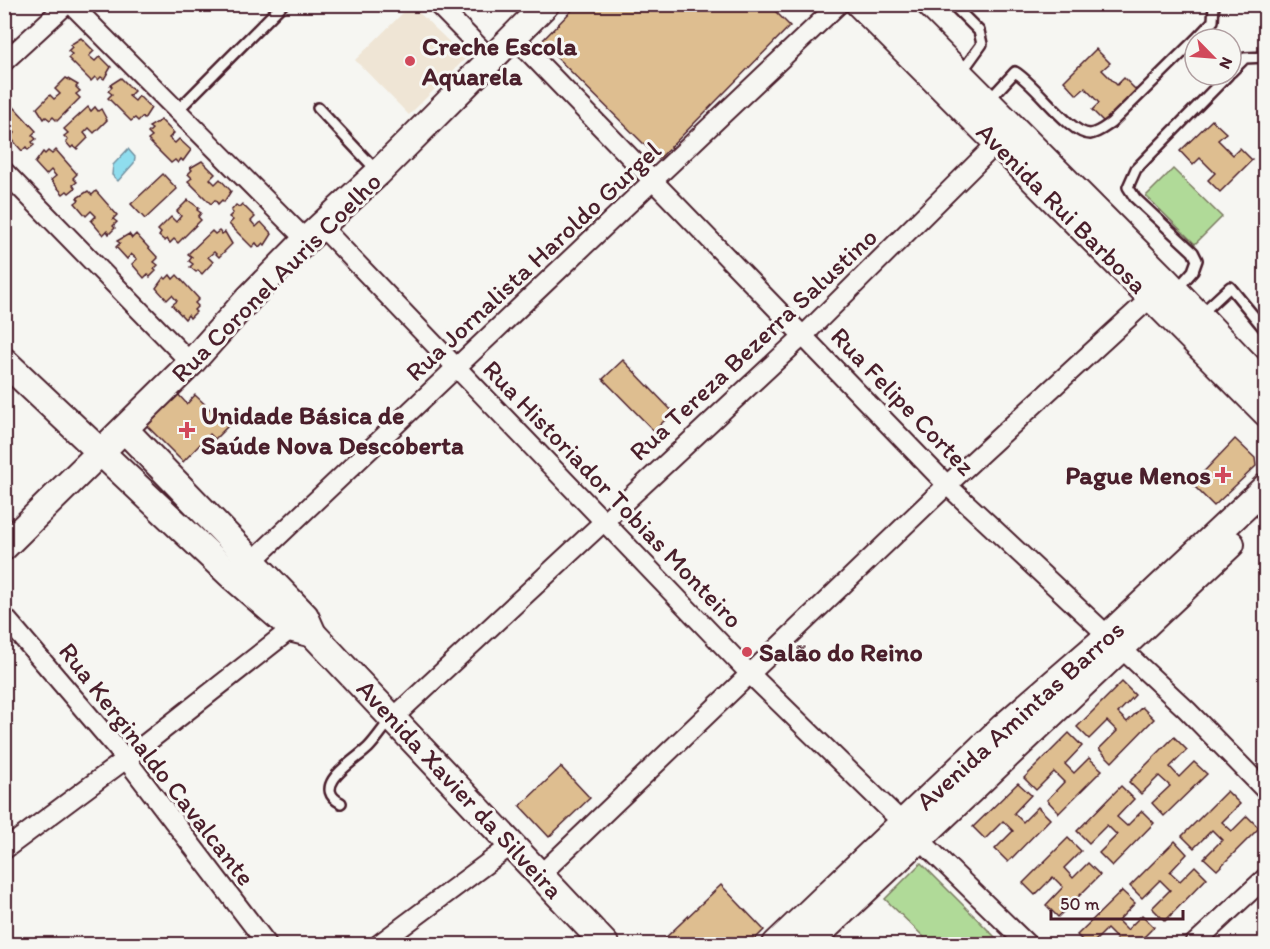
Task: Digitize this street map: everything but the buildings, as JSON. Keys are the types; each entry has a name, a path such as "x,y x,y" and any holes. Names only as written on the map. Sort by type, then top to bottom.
{"street":[{"path":"4,62 69,4"},
{"name":"Rua Historiador Tobias Monteiro","path":"69,4 177,111 313,233 456,369 604,519 751,675 1026,945"},
{"path":"437,4 491,58"},
{"name":"Rua Coronel Auris Coelho","path":"4,547 103,453 313,233 378,173 546,4"},
{"name":"Rua Jornalista Haroldo Gurgel","path":"244,570 839,4"},
{"name":"Avenida Rui Barbosa","path":"859,4 1005,135 1164,290 1266,413"},
{"name":"Avenida Rui Barbosa","path":"890,4 988,102 1005,135"},
{"name":"Rua Felipe Cortez","path":"514,37 947,485 1115,643 1266,791"},
{"name":"Rua Tereza Bezerra Salustino","path":"391,720 804,335 1005,135"},
{"path":"4,171 191,363"},
{"path":"542,874 947,485 1164,290"},
{"name":"Avenida Rui Barbosa","path":"1191,323 1266,386"},
{"name":"Avenida Xavier da Silveira","path":"4,361 103,453 244,570 304,626 391,720 542,874 605,945"},
{"name":"Avenida Xavier da Silveira","path":"125,430 244,570"},
{"name":"Avenida Amintas Barros","path":"1115,643 1266,487"},
{"name":"Avenida Amintas Barros","path":"776,945 912,831 1115,643 1266,511"},
{"name":"Rua Kerginaldo Cavalcante","path":"4,616 126,759 267,945"},
{"path":"4,850 304,626"},
{"name":"Avenida Amintas Barros","path":"808,945 912,831"},
{"path":"379,945 513,844"},
{"path":"1194,945 1266,877"}],"lane":[{"path":"177,111 283,4"},
{"path":"952,4 979,31 982,44 960,74"},
{"path":"1208,27 1213,21 1214,4"},
{"path":"988,102 1015,72 1026,78 1074,128 1088,134 1095,133 1111,123 1183,53"},
{"path":"1243,60 1245,58 1266,57"},
{"path":"1164,290 1193,271 1197,260 1135,198 1128,187 1136,168 1217,87"},
{"path":"318,108 378,173"},
{"path":"1191,323 1230,287 1266,331"},
{"path":"341,803 334,799 331,793 334,778 345,764 365,751 391,720"}],"shaded area":[{"path":"411,5 466,58 409,115 355,60"}],"green space":[{"path":"1173,169 1222,217 1195,244 1146,196"},
{"path":"921,863 1002,944 931,944 885,899"}],"water":[{"path":"128,149 135,157 134,163 118,181 112,175 113,165"}],"place":[{"name":"Creche Escola Aquarela","path":"410,61"},
{"name":"Unidade Básica de Saúde Nova Descoberta","path":"187,430"},
{"name":"Pague Menos","path":"1223,475"},
{"name":"Salão do Reino","path":"747,652"}]}
